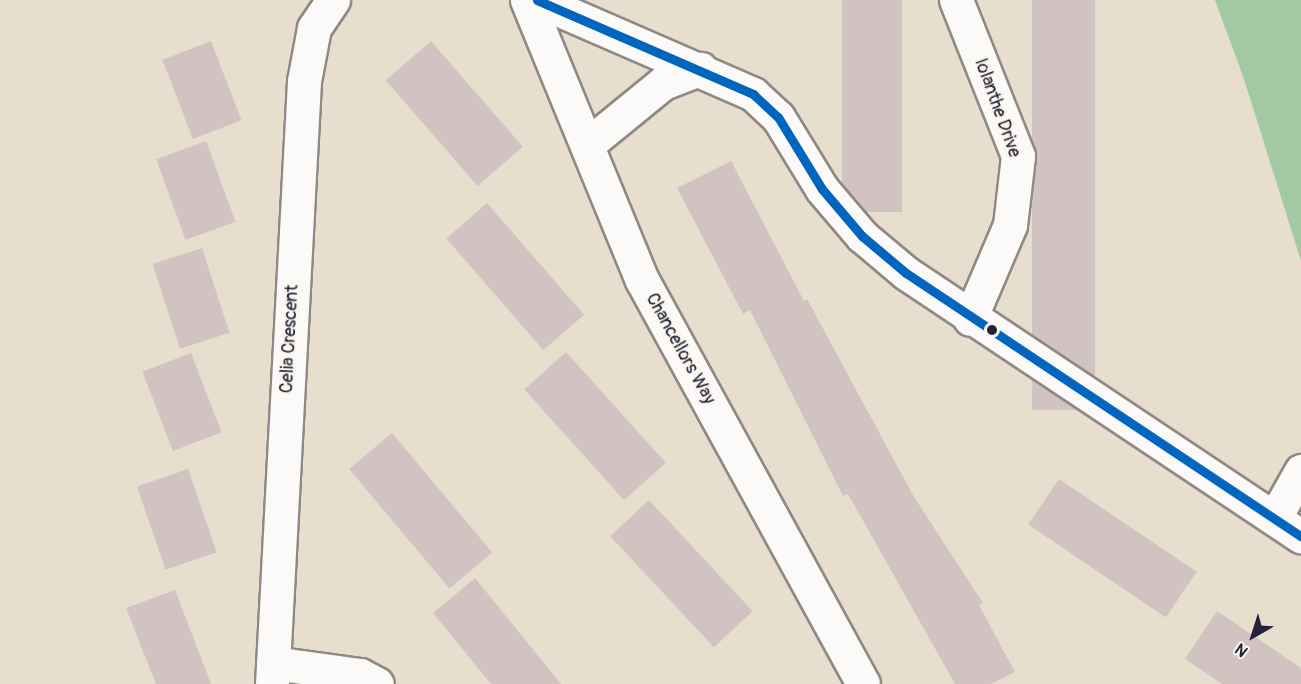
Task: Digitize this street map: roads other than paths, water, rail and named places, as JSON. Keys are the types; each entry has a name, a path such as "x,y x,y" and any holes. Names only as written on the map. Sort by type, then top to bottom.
{"street":[{"name":"Chancellors Way","path":"527,0 642,280 863,684"},
{"path":"537,0 753,94 778,117 822,189 862,237 970,319 1288,527 1301,471"},
{"name":"Iolanthe Drive","path":"956,0 1018,156 1010,225 970,319"},
{"name":"Celia Crescent","path":"273,674 304,81 314,28 323,4"},
{"path":"586,145 663,83 700,69"},
{"path":"273,674 360,675 377,684"}]}
